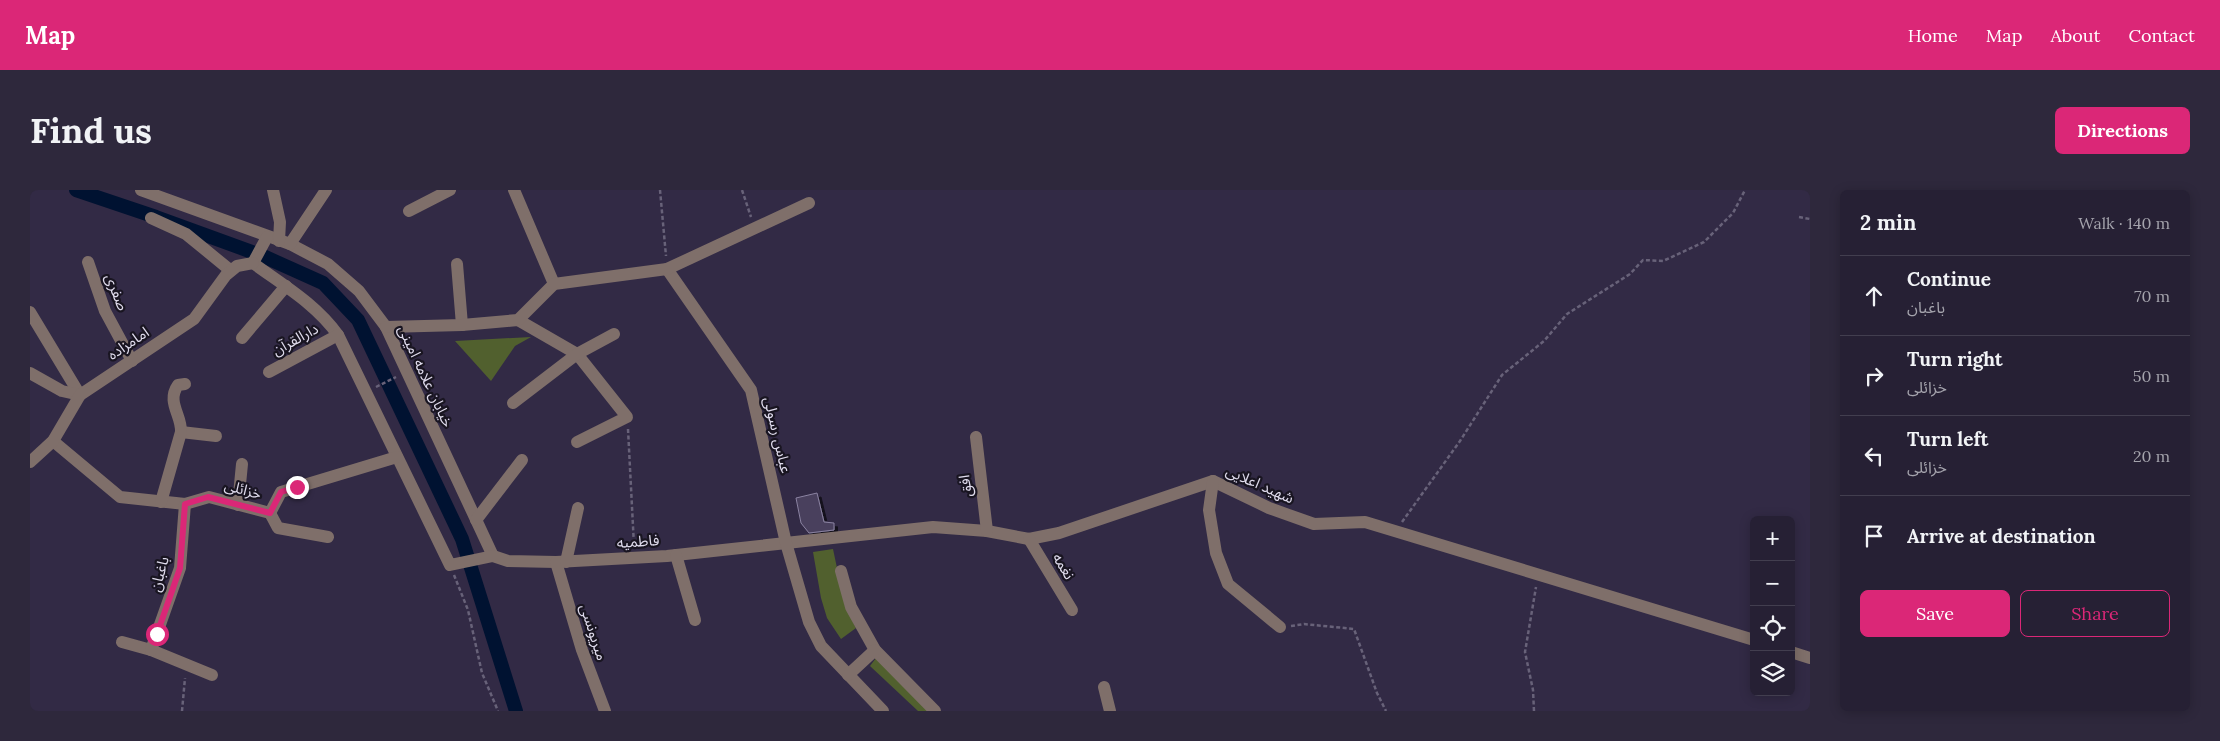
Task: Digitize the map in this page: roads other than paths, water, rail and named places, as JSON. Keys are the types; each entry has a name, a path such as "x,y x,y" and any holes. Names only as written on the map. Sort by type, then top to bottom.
{"street":[{"name":"خیابان علامه امینی","path":"141,190 278,240 328,264 359,291 386,327 493,556"},
{"path":"273,190 280,222 278,240"},
{"path":"151,218 186,234 230,270 253,263 326,190"},
{"path":"409,211 450,190"},
{"path":"514,190 554,284"},
{"path":"518,320 554,284 667,269 809,203"},
{"name":"صفری","path":"88,262 105,311 132,360"},
{"path":"253,263 316,309 327,319 338,335 450,565 493,556"},
{"path":"457,264 462,325"},
{"name":"عباس رسولی","path":"667,269 751,390 786,543 810,622 821,646 883,711"},
{"name":"امامزاده","path":"30,462 54,441 80,395 194,319 230,270"},
{"path":"242,338 286,286"},
{"path":"30,312 80,395"},
{"path":"386,327 462,325 518,320 577,354 627,417 577,442"},
{"path":"513,403 577,354 614,334"},
{"name":"دارالقرآن","path":"269,372 338,335"},
{"path":"30,373 62,391 80,395"},
{"path":"161,502 181,432 182,422 173,403 173,391 178,385 185,384"},
{"path":"181,432 216,436"},
{"name":"افق","path":"976,437 987,532"},
{"name":"خزائلی","path":"54,441 120,497 185,504 208,497 270,513 281,492 397,457"},
{"path":"476,520 522,460"},
{"path":"238,505 242,464"},
{"path":"1213,481 1209,510 1216,553 1228,584 1280,627"},
{"name":"شهید اعلایی","path":"1029,539 1059,533 1213,481 1268,508 1314,524 1365,522 1750,639"},
{"name":"باغبان","path":"151,650 180,568 185,504"},
{"path":"561,562 578,508"},
{"path":"270,513 278,528 328,538"},
{"name":"فاطمیه","path":"493,556 508,561 561,562 634,558 933,527 987,532 1029,539"},
{"name":"نغمه","path":"1029,539 1072,610"},
{"path":"676,555 695,620"},
{"name":"میریونسی","path":"561,562 582,650 605,711"},
{"path":"841,571 850,606 875,650 935,711"},
{"path":"122,642 151,650 212,675"},
{"path":"848,675 875,650"},
{"path":"1795,653 1810,658"},
{"path":"1104,687 1110,711"}],"waterway":[{"path":"76,190 263,256 323,283 358,320 462,539 516,711"}]}
